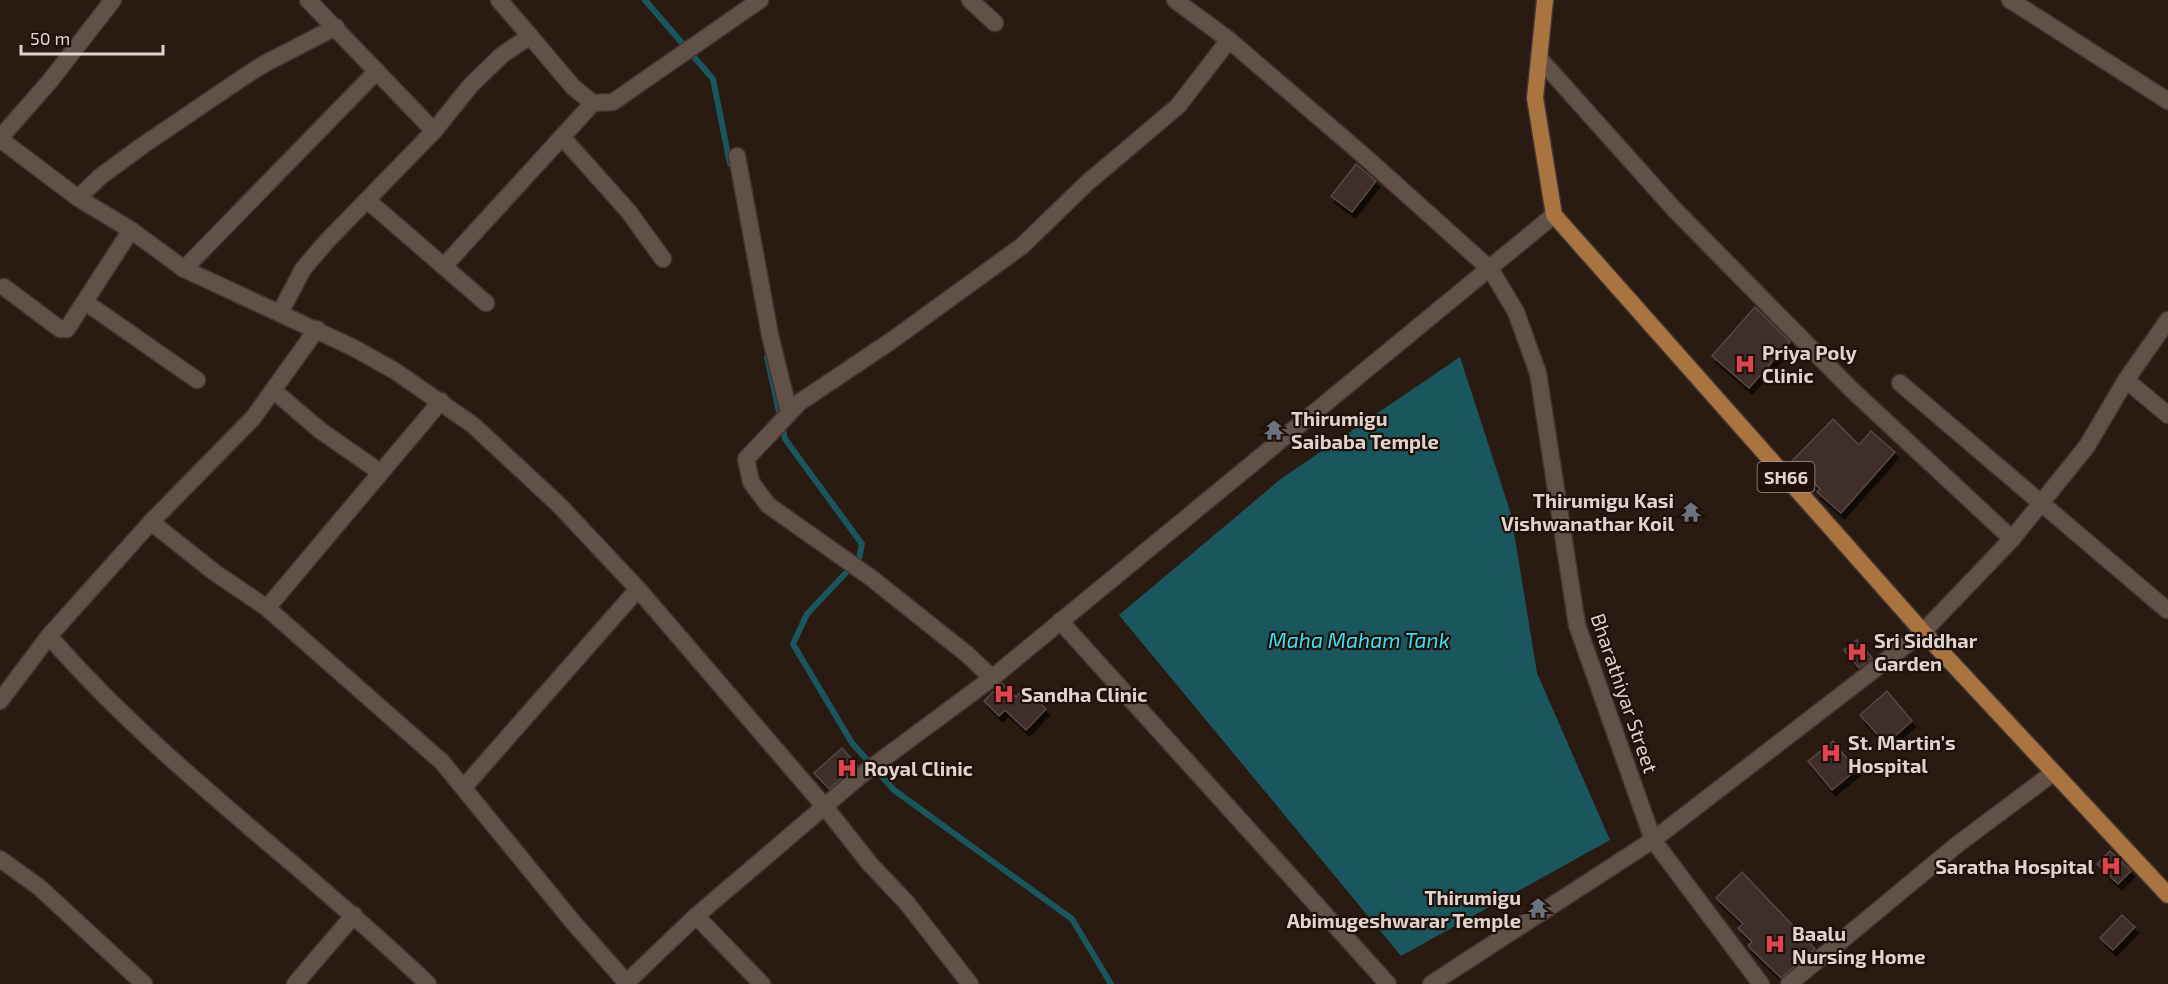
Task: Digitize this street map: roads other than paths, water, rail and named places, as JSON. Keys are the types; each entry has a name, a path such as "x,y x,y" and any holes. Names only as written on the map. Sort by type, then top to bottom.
{"main road":[{"path":"1545,0 1535,98 1554,215"},
{"name":"SH66","path":"1554,215 1923,632 2168,895"}],"street":[{"path":"112,0 50,81 0,138 78,198 131,230 184,269 316,329 394,371 473,425 534,481 638,589 825,807 870,864 906,902 970,984"},
{"path":"308,0 434,131"},
{"path":"499,0 573,87 593,104"},
{"path":"444,266 593,104 613,102 760,0"},
{"path":"970,0 995,23"},
{"name":"Bharathiyar Street","path":"1175,0 1229,40 1363,155 1491,270 1516,312 1538,373 1577,625 1653,840 1761,984"},
{"path":"2010,0 2168,101"},
{"path":"78,198 101,176 242,78 264,64 336,27"},
{"path":"280,313 303,269 434,131 471,85 502,55 530,36"},
{"path":"992,678 968,654 870,577 768,506 751,482 746,459 794,407 891,341 1022,246 1087,183 1178,105 1229,40"},
{"path":"1539,58 1674,209 1843,381 2012,539"},
{"path":"184,269 377,71"},
{"path":"563,138 629,212 663,259"},
{"path":"737,156 771,335 794,407"},
{"path":"367,200 486,303"},
{"path":"151,522 214,572 267,608 442,762 626,983 696,916 890,751 992,678 1491,270 1554,215"},
{"path":"4,287 64,330 70,326 131,230"},
{"path":"85,303 197,380"},
{"path":"1431,984 1653,840 1923,632 2012,539 2087,446 2126,380 2168,320"},
{"path":"0,701 49,636 151,522 218,456 274,391 316,329"},
{"path":"2126,380 2168,416"},
{"path":"1900,383 2167,610"},
{"path":"274,391 321,431 380,472"},
{"path":"267,608 441,401"},
{"path":"464,787 638,589"},
{"path":"1060,621 1388,984"},
{"path":"49,636 85,678 171,761 354,915 428,984"},
{"path":"1789,984 1958,844 2053,772"},
{"path":"0,859 39,887 144,984"},
{"path":"296,984 354,915"},
{"path":"696,916 762,984"}],"water":[{"name":"Maha Maham Tank","path":"1460,357 1511,514 1537,673 1610,840 1401,956 1119,615 1282,478"}],"waterway":[{"path":"645,0 713,79 730,164"},
{"path":"767,357 785,439 862,544 859,559 807,614 793,644 852,743 894,790 1072,919 1111,984"}],"place":[{"name":"Priya Poly Clinic","path":"1745,364"},
{"name":"Thirumigu Saibaba Temple","path":"1274,430"},
{"name":"Thirumigu Kasi Vishwanathar Koil","path":"1691,512"},
{"name":"Sri Siddhar Garden","path":"1857,652"},
{"name":"Sandha Clinic","path":"1004,694"},
{"name":"St. Martin's Hospital","path":"1831,753"},
{"name":"Royal Clinic","path":"847,768"},
{"name":"Saratha Hospital","path":"2111,866"},
{"name":"Thirumigu Abimugeshwarar Temple","path":"1538,908"},
{"name":"Baalu Nursing Home","path":"1775,944"}]}
